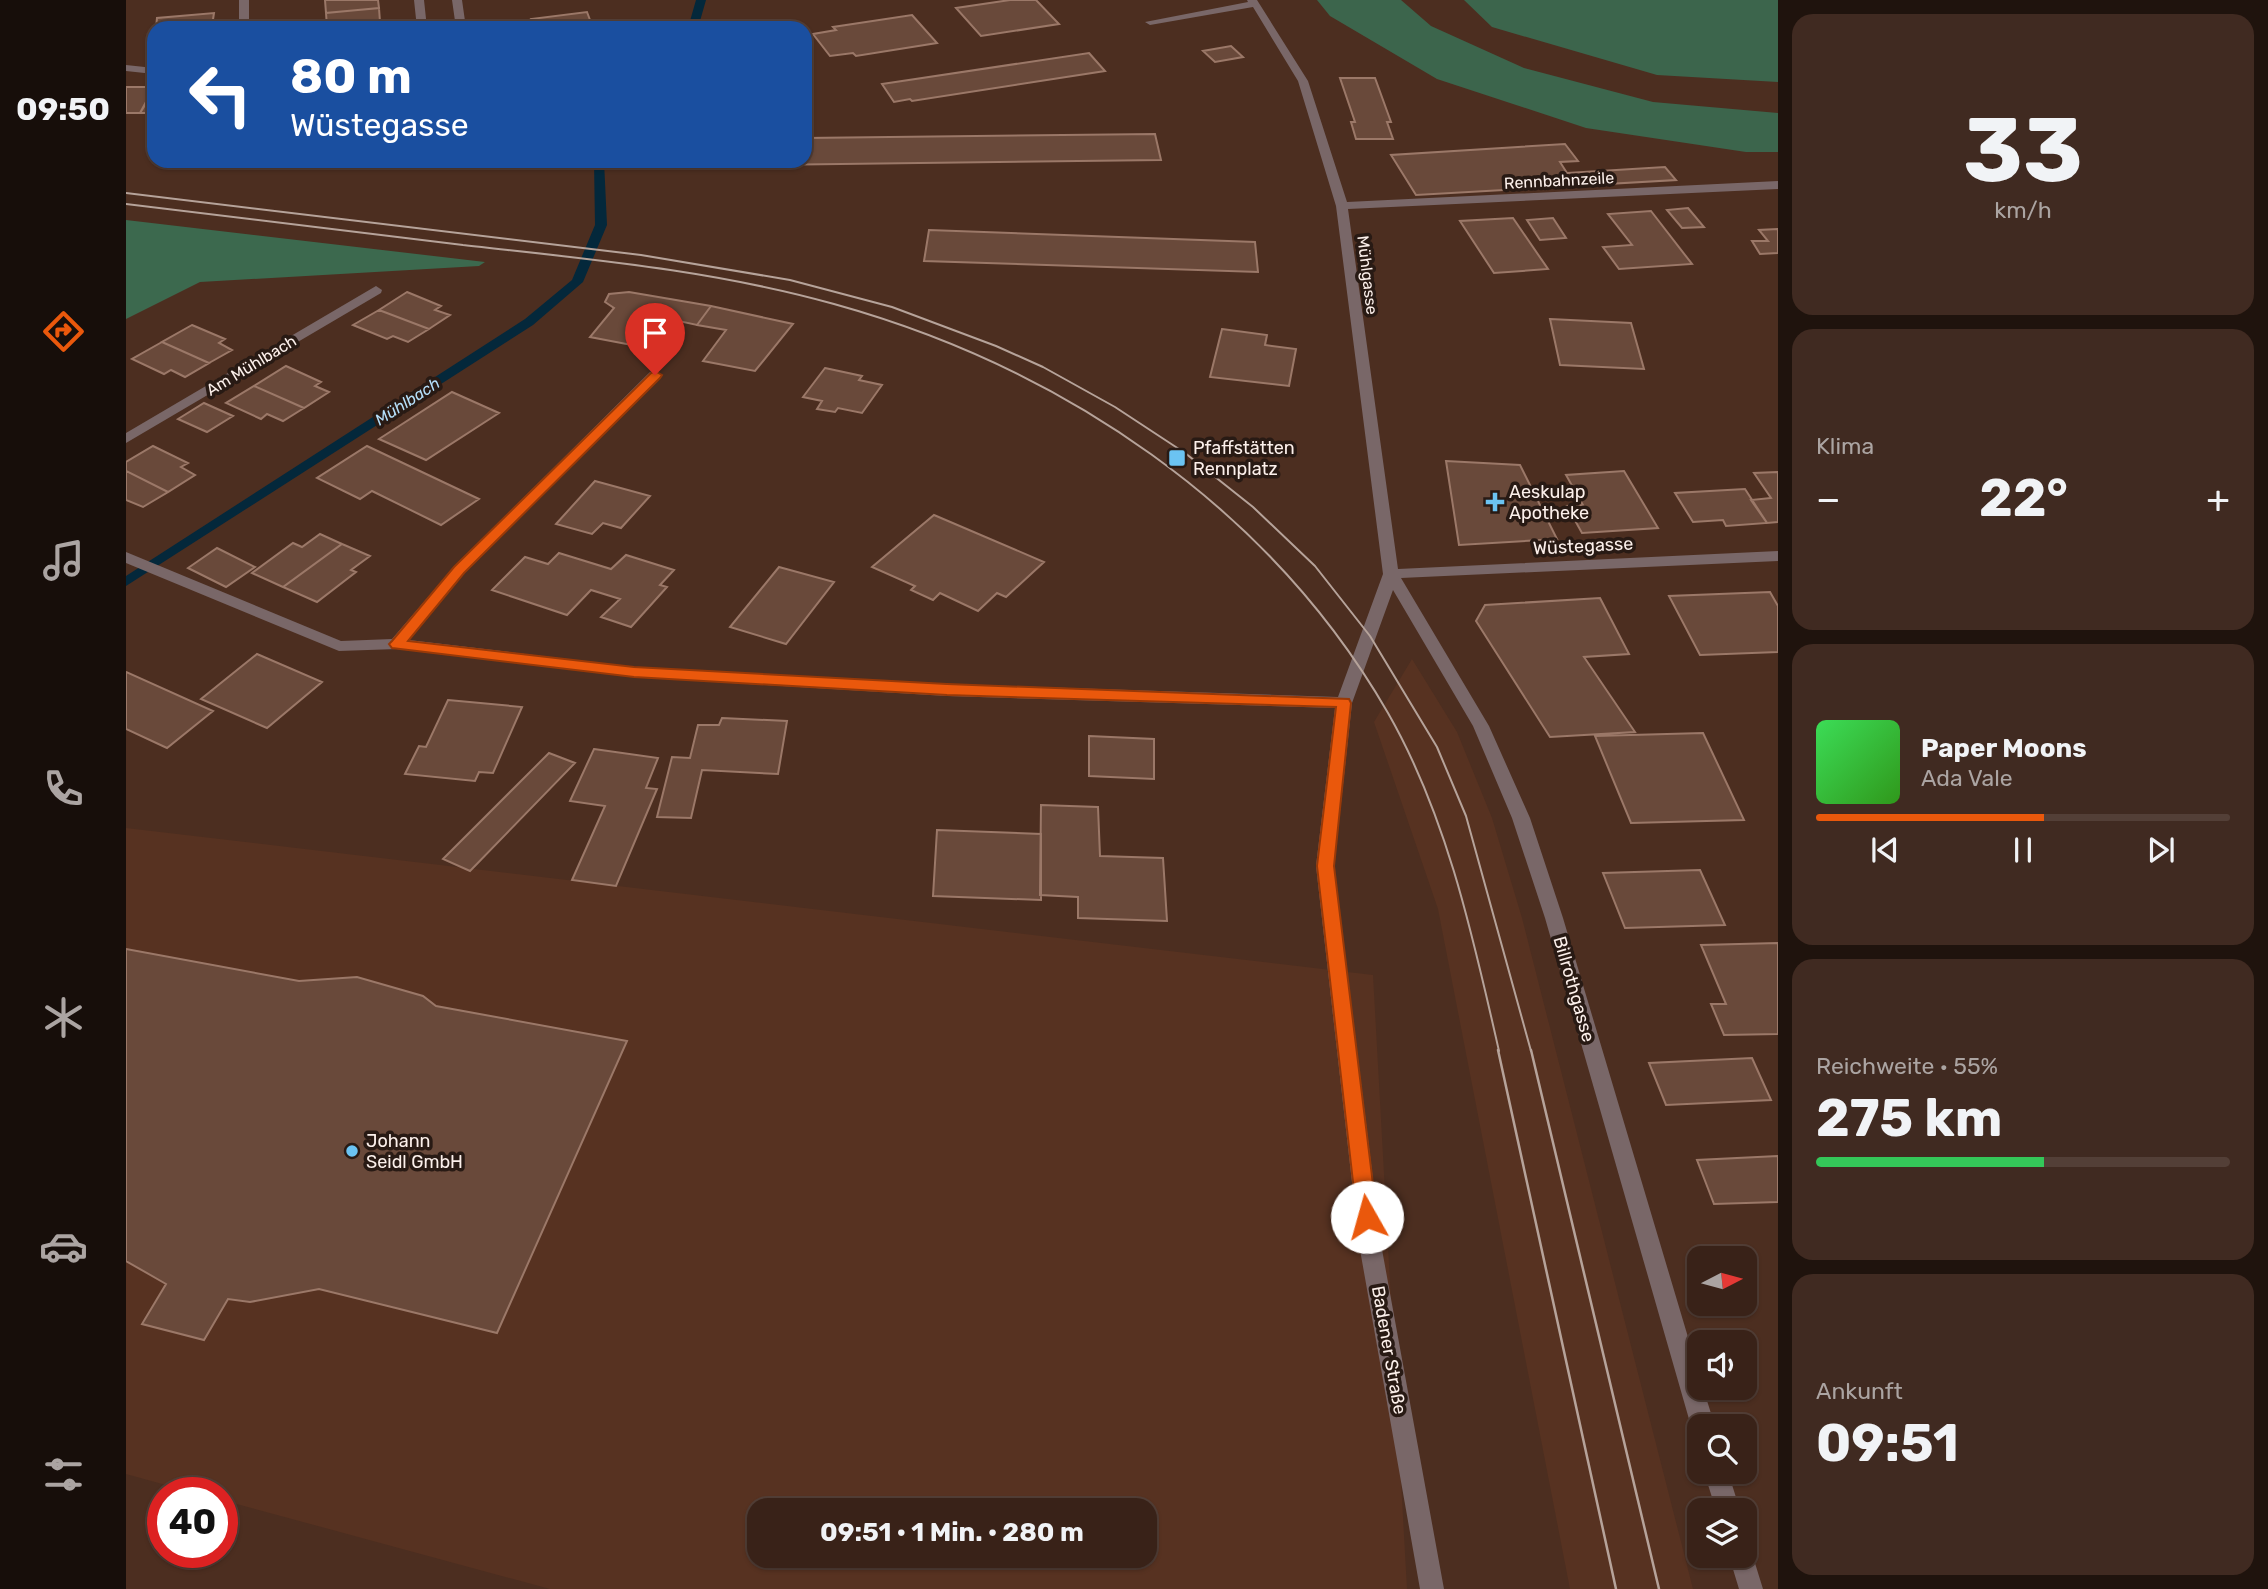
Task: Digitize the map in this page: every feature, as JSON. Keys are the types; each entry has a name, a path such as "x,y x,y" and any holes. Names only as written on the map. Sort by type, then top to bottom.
{"street":[{"path":"244,0 244,21"},
{"path":"419,0 421,21"},
{"path":"457,0 460,21"},
{"path":"1150,22 1254,2"},
{"name":"Mühlgasse","path":"1254,2 1303,81 1342,206 1391,574"},
{"path":"126,68 147,70"},
{"name":"Rennbahnzeile","path":"1342,206 1778,185"},
{"name":"Am Mühlbach","path":"126,439 376,290"},
{"path":"397,644 459,570 655,375"},
{"name":"Wüstegasse","path":"1391,574 1778,556"},
{"path":"126,557 338,646 397,644 648,673 947,690 1344,703"},
{"name":"Badener Straße","path":"1391,574 1344,703 1325,866 1370,1244 1432,1589"},
{"name":"Billrothgasse","path":"1391,574 1480,726 1521,818 1554,918 1699,1414"},
{"path":"1745,1568 1751,1589"}],"shaded area":[{"path":"1412,659 1457,732 1492,818 1522,918 1693,1589 1570,1589 1438,909 1374,722"},
{"path":"126,828 1373,975 1407,1589 550,1589 238,1504 238,1477 147,1477 147,1480 126,1474"}],"green space":[{"path":"1317,0 1401,0 1431,26 1524,68 1653,102 1778,113 1778,152 1746,152 1586,128 1437,79 1330,16"},
{"path":"1464,0 1778,0 1778,82 1657,75 1492,27"},
{"path":"126,220 485,262 479,266 200,282 126,319"}],"building":[{"path":"325,0 378,0 379,8 326,13"},
{"path":"1010,0 1036,0 1059,24 981,36 956,8"},
{"path":"379,8 380,21 327,21 326,13"},
{"path":"587,12 590,21 532,21 531,19"},
{"path":"214,13 213,21 157,21 157,18"},
{"path":"912,15 937,43 856,56 853,53 830,56 813,34 836,30 833,27"},
{"path":"1231,46 1243,57 1215,62 1203,51"},
{"path":"1089,53 1105,71 912,101 910,99 894,102 882,84"},
{"path":"1340,78 1375,78 1391,122 1387,122 1393,139 1356,139 1351,122 1355,122"},
{"path":"126,87 147,87 147,100 140,113 126,113"},
{"path":"147,102 147,113 140,113"},
{"path":"1155,134 1161,160 812,164 812,138"},
{"path":"1565,144 1578,161 1560,162 1567,173 1665,167 1676,180 1416,195 1391,155"},
{"path":"1688,208 1704,227 1682,228 1667,210"},
{"path":"1651,211 1692,264 1619,269 1603,247 1632,245 1608,214"},
{"path":"1513,218 1548,269 1494,273 1460,221"},
{"path":"1553,218 1566,238 1540,240 1527,220"},
{"path":"1778,229 1778,253 1760,254 1752,241 1768,241 1759,230"},
{"path":"929,230 1255,242 1258,272 924,261"},
{"path":"407,292 441,306 435,310 450,315 429,329 379,310"},
{"path":"629,292 711,306 697,325 665,318 642,347 590,337 614,308 605,302 609,294"},
{"path":"711,306 793,324 755,371 703,361 726,330 697,325"},
{"path":"379,310 429,329 408,342 393,336 387,339 353,325"},
{"path":"1550,319 1631,323 1644,369 1560,365"},
{"path":"192,325 225,339 219,343 232,350 209,363 162,342"},
{"path":"1222,329 1267,335 1265,345 1296,349 1289,386 1210,377"},
{"path":"162,342 209,363 185,377 171,370 164,374 132,359"},
{"path":"286,366 321,382 315,386 329,392 304,408 254,386"},
{"path":"825,368 862,376 859,380 882,385 862,413 838,408 835,412 817,409 822,401 803,397"},
{"path":"254,386 304,408 283,421 267,414 261,419 226,403"},
{"path":"452,392 499,413 426,460 379,439"},
{"path":"204,403 233,416 207,432 178,419"},
{"path":"153,446 188,463 181,467 195,475 168,492 126,471 126,462"},
{"path":"367,446 479,499 441,525 372,491 360,499 317,478"},
{"name":"Aeskulap Apotheke","path":"1446,461 1520,465 1557,539 1459,545"},
{"path":"126,471 168,492 143,507 126,500"},
{"path":"1624,471 1658,528 1582,533 1567,506 1583,505 1566,475"},
{"path":"1778,472 1778,522 1767,523 1751,500 1771,498 1754,473"},
{"path":"595,481 650,496 621,528 603,523 592,534 556,524"},
{"path":"1745,489 1767,523 1726,526 1723,520 1693,522 1675,493"},
{"path":"934,515 1044,562 1006,597 997,593 978,611 940,593 933,600 911,590 915,586 872,567"},
{"path":"320,534 342,544 283,587 252,573 293,543 302,547"},
{"path":"342,544 370,556 351,570 356,572 317,602 283,587"},
{"path":"217,548 255,567 226,587 188,568"},
{"path":"559,553 611,569 626,555 674,570 660,585 667,587 631,627 601,617 620,599 591,590 567,615 492,590 525,557 548,564"},
{"path":"779,567 834,582 786,644 730,627"},
{"path":"1770,592 1778,606 1778,652 1700,655 1669,596"},
{"path":"1600,598 1629,654 1584,657 1635,732 1550,737 1476,621 1485,605"},
{"path":"257,654 322,682 267,728 201,699"},
{"path":"126,672 213,711 167,748 126,729"},
{"path":"448,700 522,707 493,773 479,772 475,781 405,774 419,746 426,747"},
{"path":"722,718 787,721 778,774 702,770 691,818 657,817 672,757 690,758 698,725 719,725"},
{"path":"1703,733 1744,820 1631,823 1595,736"},
{"path":"1089,736 1154,739 1154,779 1089,776"},
{"path":"594,749 658,758 646,788 657,789 616,886 572,880 605,806 570,801"},
{"path":"549,753 575,763 470,871 443,859"},
{"path":"1041,805 1098,807 1100,856 1163,858 1167,921 1078,918 1078,897 1040,895"},
{"path":"937,830 1041,834 1041,900 933,896"},
{"path":"1700,870 1725,925 1625,928 1603,873"},
{"path":"1778,943 1778,1034 1724,1035 1711,1004 1726,1004 1701,945"},
{"name":"Johann Seidl GmbH","path":"126,949 299,981 357,977 423,996 436,1006 627,1041 497,1333 319,1289 250,1302 228,1299 204,1340 142,1324 166,1284 126,1261"},
{"path":"1752,1058 1771,1100 1666,1105 1649,1063"},
{"path":"1778,1156 1778,1202 1714,1204 1697,1160"}],"waterway":[{"name":"Mühlbach","path":"695,21 701,0"},
{"name":"Mühlbach","path":"126,582 529,322 577,282 601,225 599,168"}],"tram line":[{"path":"126,193 641,255 790,280 892,307 996,346 1043,367 1115,407 1185,453 1253,507 1315,566 1370,636 1437,747 1466,816 1531,1051"},
{"path":"126,204 603,261 742,282 834,304 918,331 1000,365 1078,407 1152,454 1220,509 1283,571 1339,639 1388,713 1409,752 1442,835 1468,921 1499,1051"},
{"path":"1498,1050 1616,1589"},
{"path":"1531,1050 1659,1589"}],"place":[{"name":"Pfaffstätten Rennplatz","path":"1177,458"},
{"name":"Aeskulap Apotheke","path":"1495,502"},
{"name":"Johann Seidl GmbH","path":"352,1151"}],"route":[{"path":"655,375 459,570 397,644 634,672 947,690 1344,703 1325,866 1367,1217"}]}
